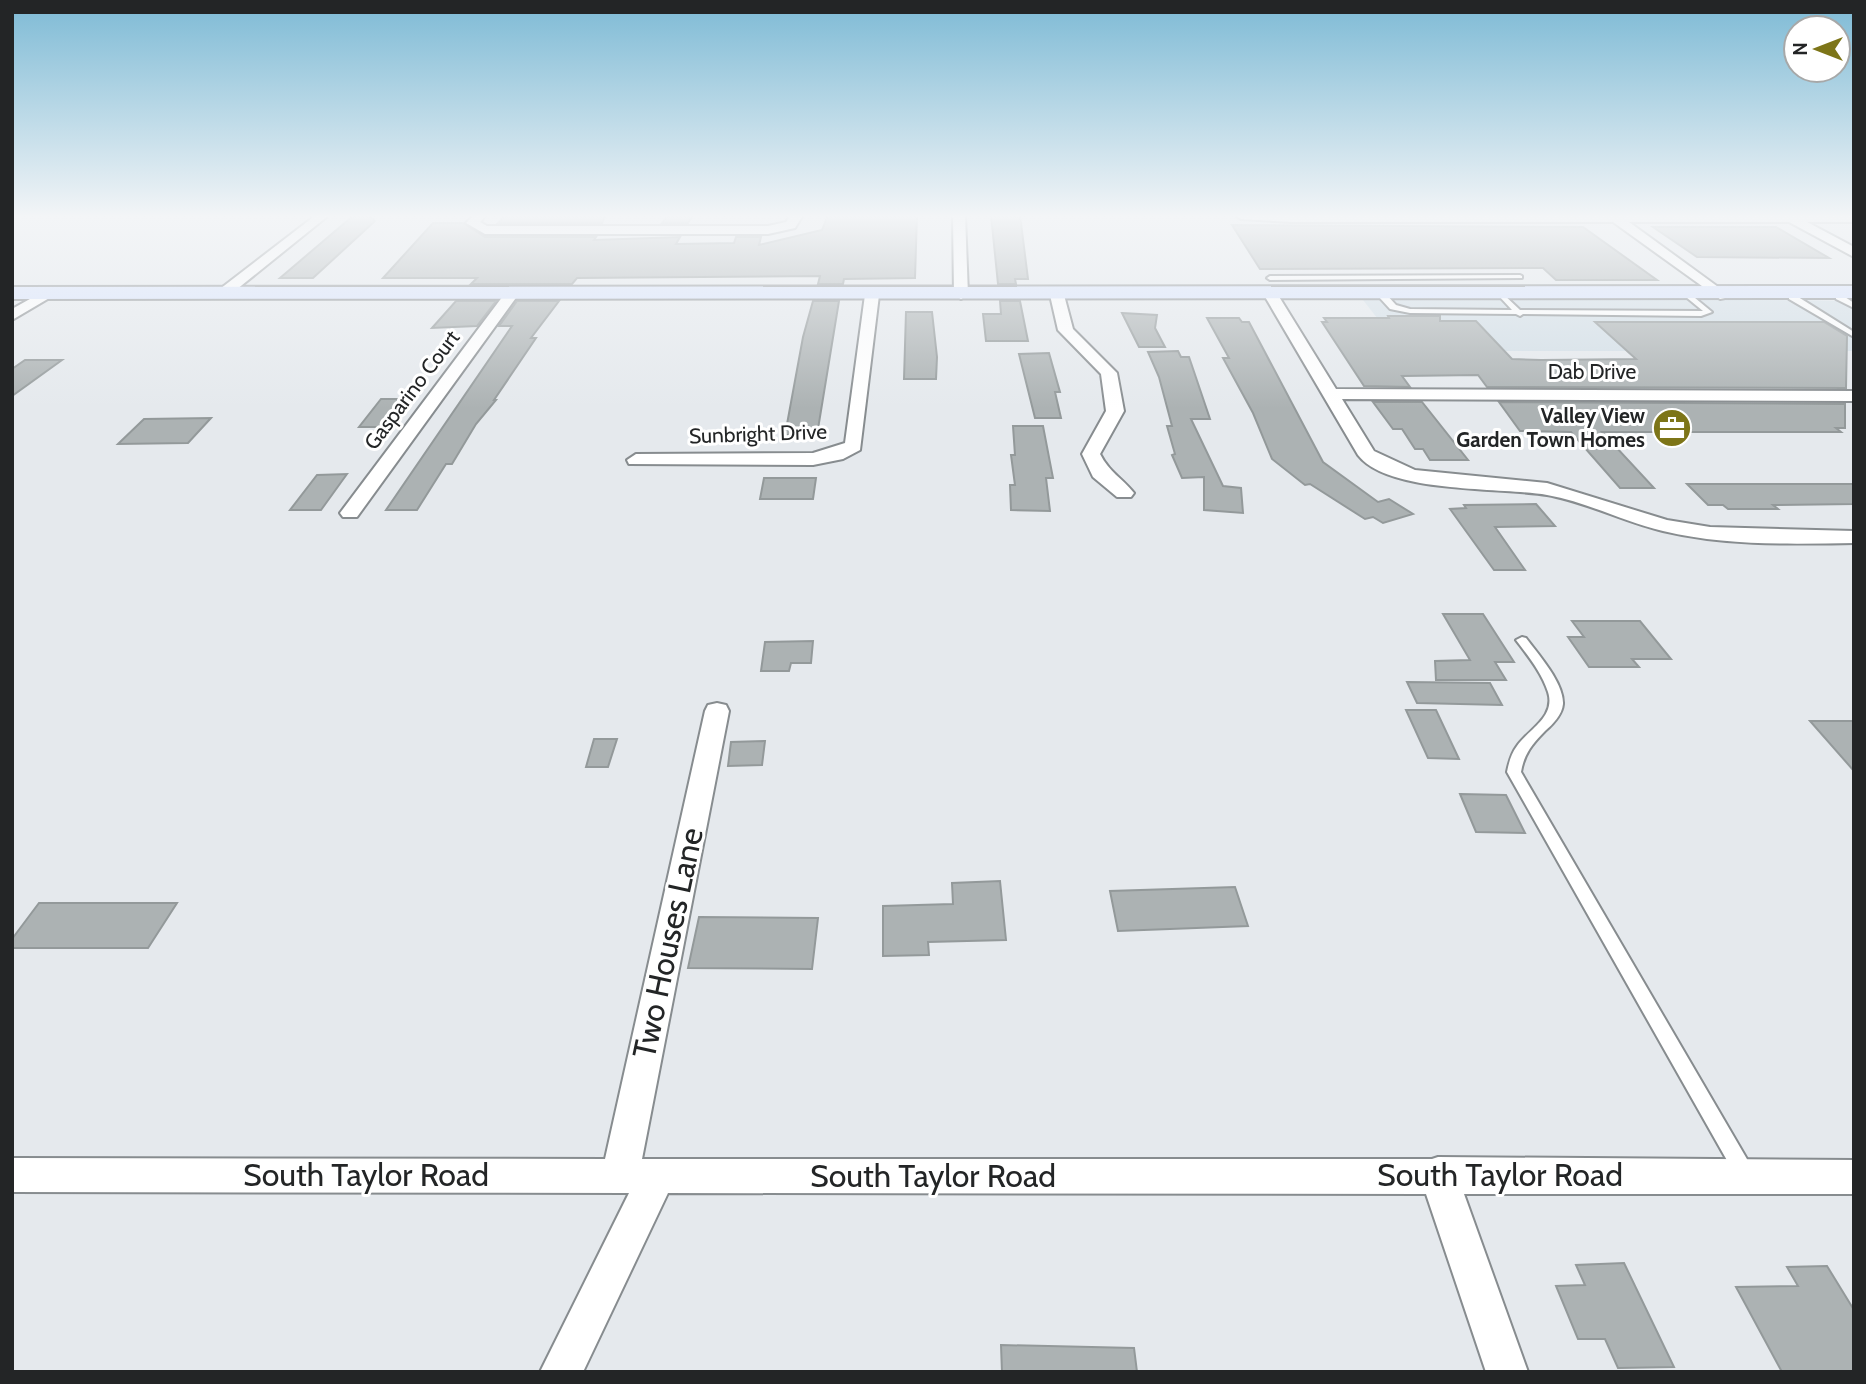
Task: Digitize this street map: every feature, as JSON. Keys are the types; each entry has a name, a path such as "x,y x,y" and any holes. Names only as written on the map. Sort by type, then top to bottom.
{"street":[{"path":"221,295 241,280"},
{"path":"961,280 961,295"},
{"path":"1699,280 1720,295 1850,298"},
{"path":"12,293 1057,295 1270,286 1382,295 1720,295 1850,298"},
{"path":"1270,286 1329,394 1367,455 1389,470 1416,478 1545,488 1587,498 1664,525 1734,537 1854,537"},
{"path":"12,316 46,294"},
{"name":"Gasparino Court","path":"350,513 511,295"},
{"name":"Sunbright Drive","path":"636,460 813,459 836,455 853,446 872,295"},
{"path":"1057,295 1066,330 1108,373 1115,411 1091,454 1100,473 1124,493"},
{"name":"Dab Drive","path":"1329,394 1854,396"},
{"name":"Two Houses Lane","path":"561,1372 638,1176 717,711"},
{"path":"1438,1174 1507,1372"},
{"name":"South Taylor Road","path":"12,1175 1438,1174 1854,1177"}],"lane":[{"path":"1270,286 1361,280"},
{"path":"1400,280 1412,295"},
{"path":"1382,295 1393,307 1402,310 1520,314 1708,312 1689,295"},
{"path":"1502,295 1520,314"},
{"path":"1792,297 1854,335"},
{"path":"1522,640 1556,693 1558,705 1553,716 1521,746 1514,758 1514,772 1746,1176"}],"shaded area":[{"path":"1522,297 1854,301 1854,351 1403,351 1363,300"}],"building":[{"path":"475,280 576,280 572,284 471,284"},
{"path":"819,280 844,280 843,284 818,284"},
{"path":"998,280 1015,280 1016,284 998,284"},
{"path":"1556,280 1657,280 1556,280"},
{"path":"456,301 496,301 477,326 432,328"},
{"path":"517,301 559,301 531,338 536,338 496,400 476,424 452,464 446,464 417,510 386,510 512,326 499,326"},
{"path":"813,301 839,301 817,435 785,435 803,337"},
{"path":"1000,301 1020,301 1028,341 986,341 983,314 1001,314"},
{"path":"906,312 932,312 937,357 936,379 904,379"},
{"path":"1122,313 1157,315 1155,328 1165,347 1139,347"},
{"path":"1388,316 1440,316 1440,321 1476,321 1512,359 1541,360 1636,359 1595,322 1824,322 1847,336 1846,388 1487,387 1478,375 1402,376 1410,387 1364,386 1322,322 1327,322 1324,318 1389,318"},
{"path":"1207,318 1239,318 1242,322 1249,322 1323,462 1378,502 1389,499 1413,514 1383,523 1373,517 1365,519 1310,484 1305,485 1272,459 1253,413 1223,358 1229,358"},
{"path":"1178,351 1181,357 1189,357 1210,419 1191,419 1223,486 1241,488 1243,513 1204,510 1204,477 1182,478 1172,455 1175,454 1167,426 1172,426 1159,377 1148,352"},
{"path":"1049,353 1060,392 1055,392 1061,418 1035,418 1019,354"},
{"path":"25,360 62,360 12,396 12,369"},
{"path":"381,399 407,399 386,427 359,427"},
{"path":"1373,402 1422,402 1468,460 1430,460 1423,449 1415,449 1402,429 1393,429"},
{"path":"1499,402 1845,404 1845,428 1836,428 1841,432 1602,432 1654,488 1620,488 1571,432 1520,431"},
{"path":"211,418 188,443 118,444 144,419"},
{"path":"1013,426 1043,426 1053,478 1046,478 1050,511 1011,510 1010,485 1015,485 1011,455 1015,455"},
{"path":"347,474 321,510 290,510 317,475"},
{"path":"764,478 816,478 813,499 760,499"},
{"path":"1687,484 1854,484 1854,504 1773,505 1778,509 1728,509 1723,505 1708,505"},
{"path":"1536,504 1555,526 1495,527 1525,570 1494,570 1450,509 1466,508 1464,505"},
{"path":"1443,614 1483,614 1514,662 1495,662 1506,680 1436,680 1435,661 1470,660"},
{"path":"1572,621 1640,621 1671,659 1632,659 1639,667 1589,667 1568,637 1584,637"},
{"path":"813,641 811,663 791,663 789,671 761,671 765,642"},
{"path":"1407,682 1490,683 1502,705 1417,703"},
{"path":"1406,710 1436,710 1459,759 1428,758"},
{"path":"1810,721 1854,721 1854,771"},
{"path":"594,739 617,739 608,767 586,767"},
{"path":"765,741 762,765 728,766 731,742"},
{"path":"1460,794 1506,795 1525,833 1476,832"},
{"path":"1000,881 1006,940 928,942 929,955 883,956 883,906 953,904 952,883"},
{"path":"1235,887 1248,926 1118,931 1110,891"},
{"path":"39,903 177,903 148,948 12,948 12,939"},
{"path":"699,917 818,918 812,969 688,968"},
{"path":"1624,1263 1674,1367 1618,1368 1605,1339 1578,1339 1556,1286 1585,1285 1576,1265"},
{"path":"1827,1266 1854,1310 1854,1372 1782,1372 1736,1287 1798,1286 1787,1267"},
{"path":"1001,1345 1134,1348 1137,1372 1002,1372"}],"place":[{"name":"Valley View Garden Town Homes","path":"1672,428"}]}
